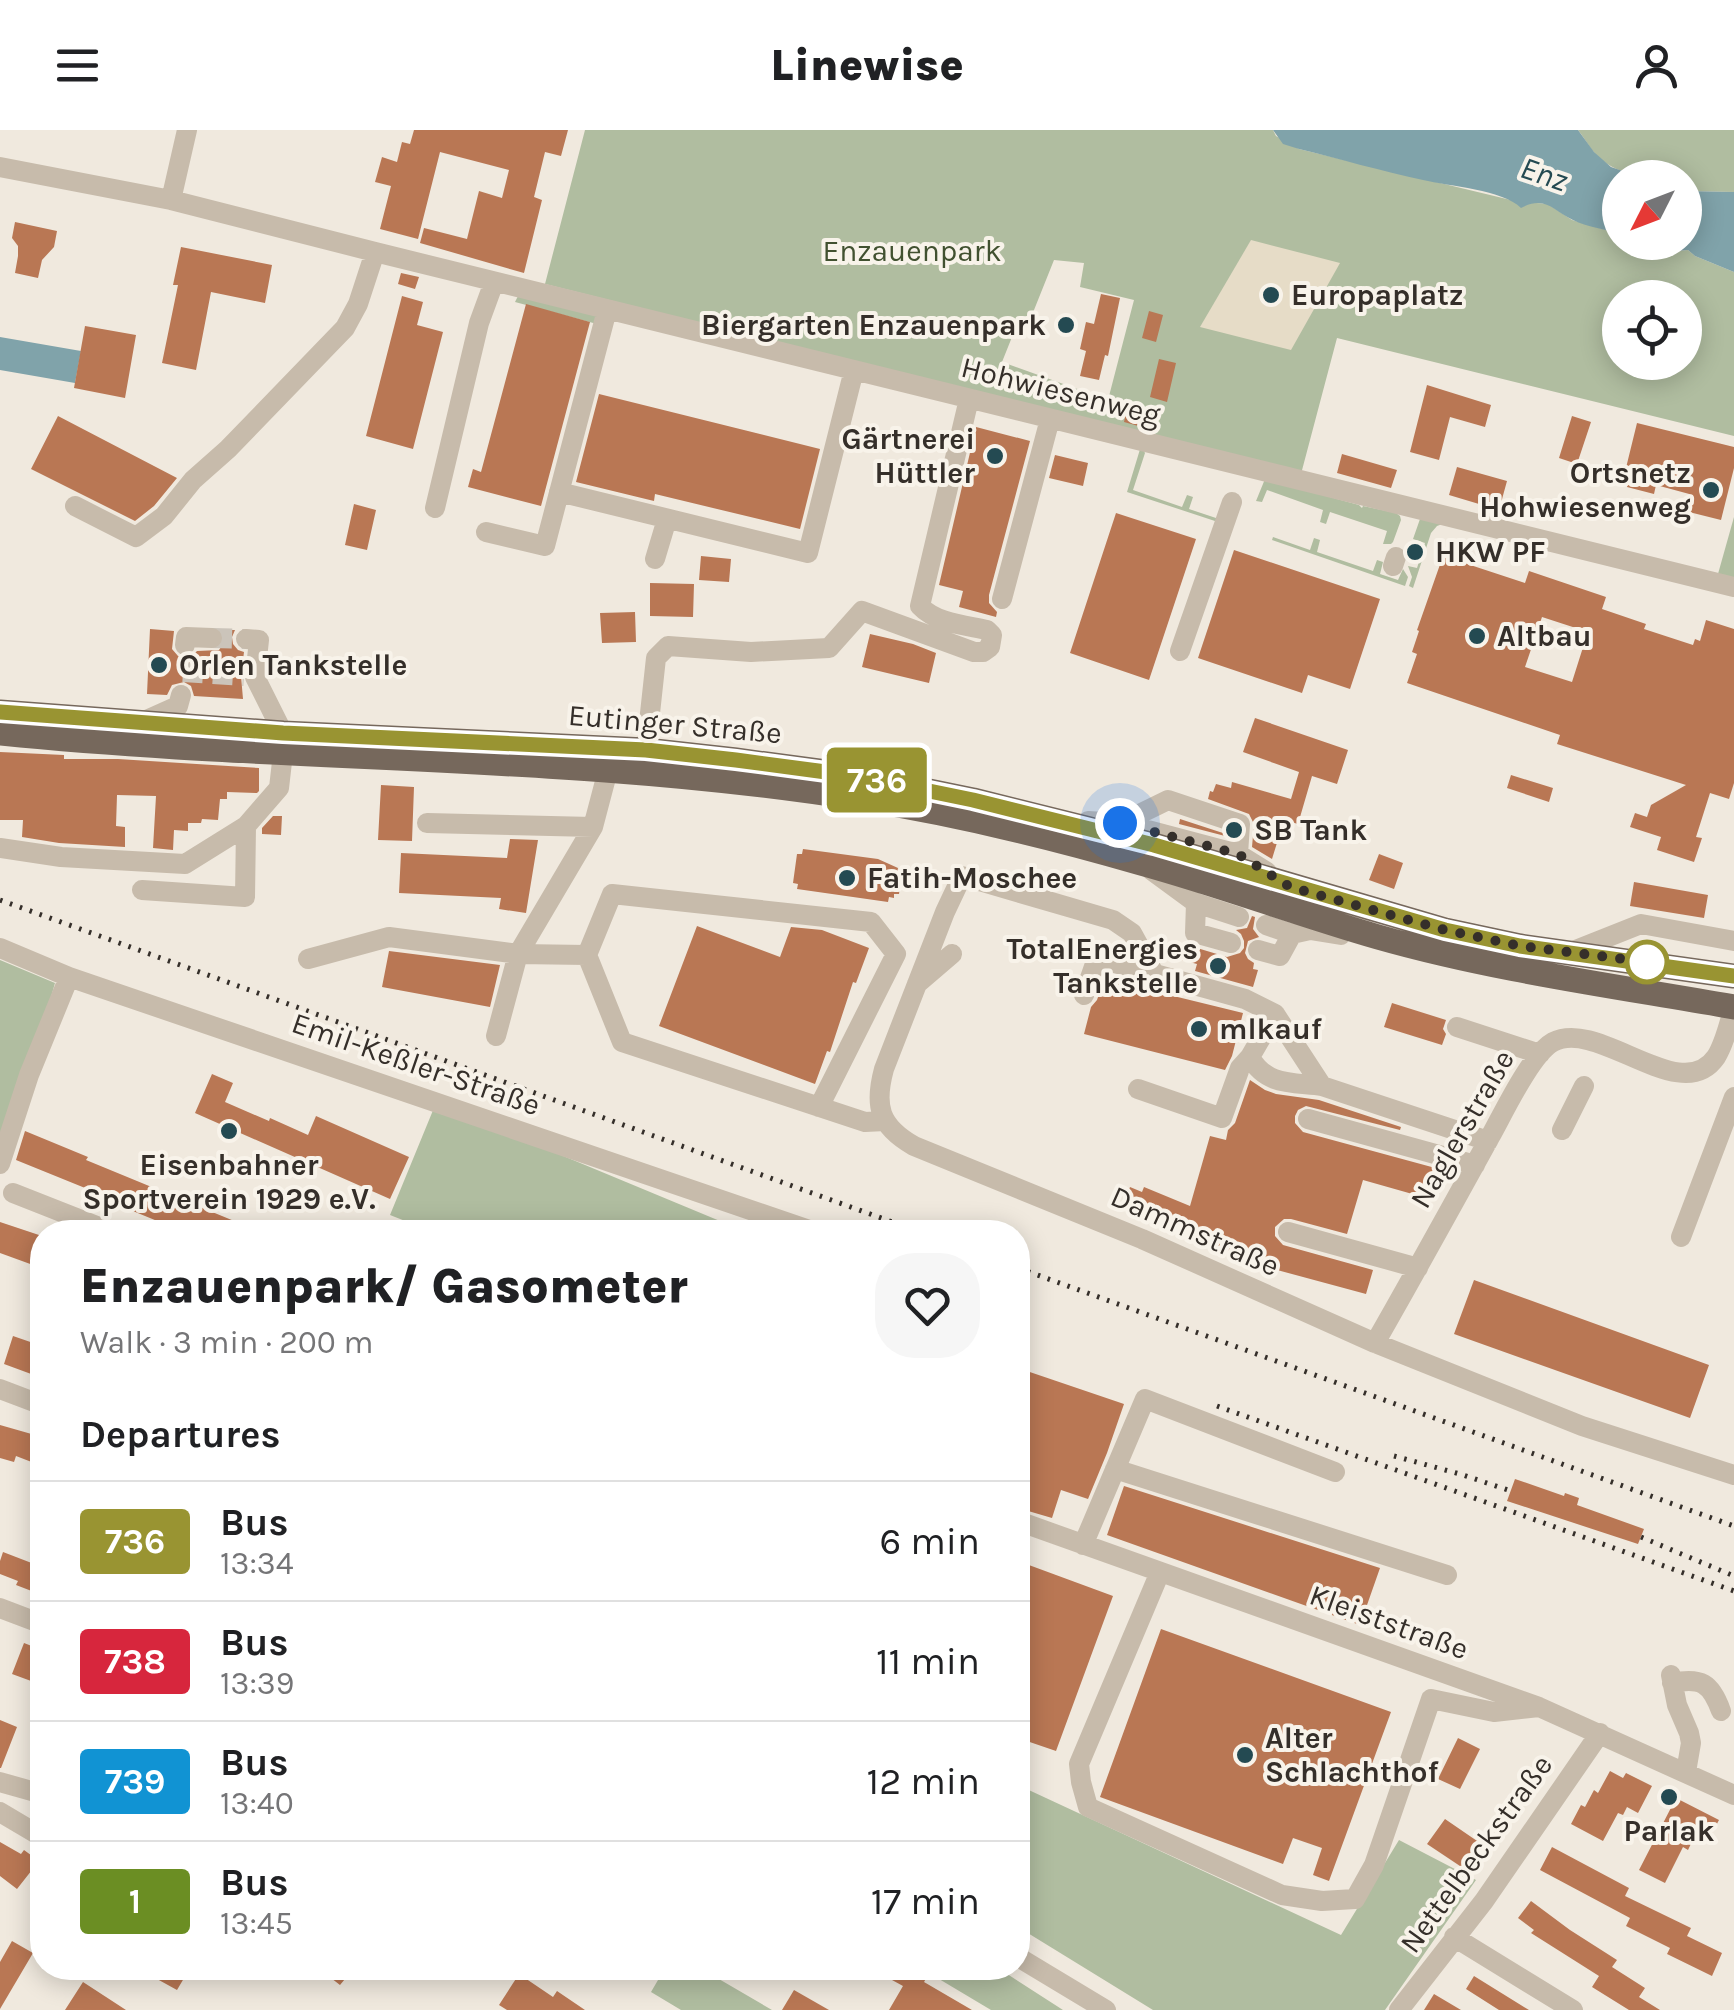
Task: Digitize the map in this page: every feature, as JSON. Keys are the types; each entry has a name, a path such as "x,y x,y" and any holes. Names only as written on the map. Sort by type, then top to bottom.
{"main road":[{"name":"Eutinger Straße","path":"0,712 138,724 283,743 747,783 858,798 968,819 1383,926 1734,976"},
{"name":"Eutinger Straße","path":"0,733 111,744 646,750 856,776 1154,845 1290,887 1437,951 1564,979 1734,1007"}],"street":[{"path":"171,200 187,130"},
{"name":"Hohwiesenweg","path":"0,167 171,200 1101,434 1734,587"},
{"path":"75,506 136,537 164,516 193,480 344,328 358,304 375,252"},
{"path":"434,508 479,323 494,282"},
{"path":"486,532 544,546 607,310"},
{"path":"559,492 808,554 854,370"},
{"path":"646,750 656,658 668,646 751,652 829,648 862,612 974,652 990,648 992,635 987,630 942,620 920,606 968,399"},
{"path":"1002,599 1050,419"},
{"path":"1232,502 1189,647 1237,529"},
{"path":"656,559 667,518"},
{"path":"185,645 186,637 212,638"},
{"path":"0,848 61,857 185,864 246,826 280,788 283,743 249,677 259,640 246,639"},
{"path":"138,724 178,706 181,696"},
{"path":"496,1036 518,954 593,827 608,770"},
{"path":"1120,823 1168,800 1240,824 1238,854"},
{"path":"1046,818 1120,823 1238,854 1290,887"},
{"path":"427,823 593,827"},
{"path":"142,890 245,896 246,826"},
{"path":"1141,862 1196,903 1239,917"},
{"path":"819,1106 896,954 872,922 612,894 587,956 622,1042 866,1122 885,1121 879,1104 880,1085 944,912 962,876 1113,920 1132,933 1155,975"},
{"path":"1196,903 1195,933 1231,943"},
{"path":"1564,979 1568,952 1641,924 1734,941"},
{"path":"1266,926 1292,934 1310,930 1344,936 1416,954 1437,951"},
{"path":"1258,950 1280,956 1292,934"},
{"path":"308,958 389,937 518,954 587,956"},
{"name":"Emil-Keßler-Straße","path":"0,948 159,1012 779,1220"},
{"path":"916,985 952,954"},
{"path":"1084,996 1097,958 1245,999 1275,1014 1322,1086"},
{"path":"0,1164 29,1075 68,977"},
{"name":"Naglerstraße","path":"1375,1344 1474,1164 1545,1048 1557,1040 1580,1037 1667,1070 1686,1073 1713,1061 1734,1007"},
{"path":"1138,1089 1222,1118 1240,1068 1275,1014"},
{"path":"1457,1027 1540,1054"},
{"path":"1250,1057 1258,1070 1273,1079 1322,1086 1488,1140"},
{"path":"1562,1130 1584,1086"},
{"path":"1681,1237 1733,1100"},
{"path":"1308,1119 1474,1164"},
{"name":"Dammstraße","path":"885,1121 900,1138 914,1146 1142,1239 1375,1344 1582,1426 1732,1469"},
{"path":"13,1193 82,1220"},
{"path":"1288,1232 1418,1268"},
{"path":"0,1389 30,1400"},
{"path":"1083,1546 1145,1399 1335,1472"},
{"name":"Kleiststraße","path":"1116,1469 1448,1575"},
{"name":"Kleiststraße","path":"1030,1526 1539,1707 1734,1794"},
{"path":"1160,1572 1080,1764 1088,1807 1282,1896 1322,1901 1355,1899 1374,1864 1432,1699 1494,1712 1539,1707"},
{"path":"0,1608 30,1619"},
{"path":"1686,1772 1690,1734 1673,1694 1671,1679 1704,1684 1715,1694 1720,1711"},
{"name":"Nettelbeckstraße","path":"1399,2010 1484,1901 1600,1733"},
{"path":"0,1783 30,1791"},
{"path":"0,1812 30,1830"},
{"path":"1454,1938 1573,2010"},
{"path":"1030,1964 1106,2010"}],"green space":[{"name":"Enzauenpark","path":"585,130 1273,130 1276,136 1299,149 1515,201 1548,204 1572,220 1602,229 1602,260 1702,259 1734,272 1734,436 1337,338 1301,474 545,284","holes":["1054,260 1084,263 1080,287 1134,300 1108,400 1002,362 1020,317 1030,320"]},
{"path":"1578,130 1734,130 1734,192 1702,191 1702,160 1603,160"},
{"path":"519,294 598,310 597,324 515,302"},
{"path":"1141,446 1145,453 1133,490 1182,507 1187,495 1193,497 1189,509 1222,520 1221,523 1127,492"},
{"path":"1265,479 1362,508 1396,513 1401,520 1393,542 1383,544 1387,531 1330,512 1326,524 1320,522 1323,510 1267,490 1262,502 1256,501"},
{"path":"1734,517 1734,586 1716,581"},
{"path":"1420,519 1445,523 1431,533 1413,588 1409,586 1412,577 1408,566 1417,568 1425,543 1413,539"},
{"path":"1273,537 1310,550 1314,538 1320,540 1317,552 1373,571 1377,560 1383,562 1380,574 1398,580 1403,569 1408,577 1405,586 1272,540"},
{"path":"0,960 55,983 0,1157"},
{"path":"436,1103 718,1220 403,1220 390,1215"},
{"path":"1030,1791 1341,1935 1399,1840 1476,1880 1385,2010 1153,2010 1030,1934"},
{"path":"658,1980 721,1980 772,2010 681,2010 651,1992"},
{"path":"941,1980 1017,1980 1063,2010 991,2010"}],"shaded area":[{"name":"Europaplatz","path":"1251,240 1340,263 1291,350 1200,327"}],"water":[{"name":"Enz","path":"1273,130 1578,130 1603,160 1602,229 1543,204 1521,208 1489,193 1283,144"},
{"path":"1702,191 1734,192 1734,272 1702,259"},
{"path":"0,337 81,351 75,383 0,370"}],"building":[{"path":"414,130 568,130 561,156 545,152 534,197 542,200 524,273 420,243 424,228 467,239 479,191 502,198 509,170 440,152 418,239 380,229 391,186 375,182 382,157 397,162 402,142 410,144"},
{"path":"15,222 57,231 54,247 42,260 38,278 15,273"},
{"path":"181,247 272,265 265,303 211,292 196,370 162,363 178,285 173,285"},
{"path":"401,273 419,277 415,289 398,284"},
{"path":"1101,294 1120,298 1099,380 1080,376 1086,351 1080,349 1086,322 1094,324"},
{"path":"402,296 423,302 417,325 443,332 413,449 366,436"},
{"path":"526,304 590,322 541,506 468,487 473,469 481,472"},
{"path":"1149,311 1163,315 1156,342 1142,338"},
{"path":"85,326 136,335 125,398 74,388"},
{"path":"1159,359 1176,363 1167,402 1150,397"},
{"path":"1427,385 1491,405 1485,427 1450,417 1439,460 1410,452"},
{"path":"599,394 820,449 800,529 655,494 654,501 576,482"},
{"path":"1128,404 1146,408 1142,427 1124,422"},
{"path":"58,416 177,478 154,506 135,521 31,469"},
{"path":"1572,416 1591,422 1577,464 1559,458"},
{"path":"1637,423 1734,447 1734,468 1721,520 1689,512 1693,495 1656,485 1654,494 1627,487 1629,478 1624,476"},
{"path":"976,427 1030,441 989,595 996,617 959,607 963,591 939,585"},
{"path":"1342,454 1397,470 1391,488 1337,473"},
{"path":"1055,455 1088,463 1083,486 1049,478"},
{"path":"1457,467 1507,481 1499,510 1449,495"},
{"path":"354,504 376,510 367,550 345,545"},
{"path":"1116,513 1196,539 1149,680 1070,653"},
{"path":"1234,550 1380,599 1350,689 1308,675 1302,693 1198,658"},
{"path":"701,556 731,559 729,582 699,580"},
{"path":"1443,556 1525,583 1529,571 1606,597 1602,609 1646,624 1644,629 1693,645 1695,639 1700,641 1706,620 1734,629 1734,783 1729,799 1710,793 1696,837 1702,838 1694,862 1657,850 1661,837 1630,827 1635,813 1647,817 1651,805 1686,785 1557,744 1560,735 1407,683 1417,654 1412,652","holes":["1542,617 1585,631 1572,682 1525,667"]},
{"path":"650,583 694,584 693,617 650,616"},
{"path":"635,612 636,642 602,643 600,613"},
{"path":"150,629 174,631 172,649 184,659 197,651 219,650 226,640 223,630 235,630 233,644 244,652 243,699 194,696 191,686 184,682 172,685 167,695 147,694"},
{"path":"870,634 936,653 929,683 862,667"},
{"path":"1255,718 1348,750 1337,784 1312,776 1298,824 1284,820 1272,859 1252,847 1254,824 1249,814 1208,799 1216,784 1231,788 1232,782 1291,799 1299,772 1243,752"},
{"path":"0,752 64,755 64,759 259,768 259,791 227,792 227,799 220,799 218,820 202,819 201,823 188,823 188,831 174,830 173,850 153,848 156,796 117,795 116,826 125,827 125,847 59,843 22,837 23,820 0,820"},
{"path":"1511,775 1553,788 1549,802 1507,788"},
{"path":"381,785 414,787 412,841 378,840"},
{"path":"273,816 282,816 281,835 262,834 262,828"},
{"path":"1180,819 1226,834 1179,824"},
{"path":"510,839 538,840 526,913 499,909 501,898 399,893 401,853 507,858"},
{"name":"Fatih-Moschee","path":"803,849 878,859 898,868 897,873 902,873 899,894 889,897 888,902 797,889 798,884 793,883 797,854 802,854"},
{"path":"1379,854 1403,863 1394,889 1369,880"},
{"path":"1634,882 1708,895 1704,918 1630,906"},
{"path":"1252,916 1253,929 1259,937 1248,941 1245,953 1254,963 1253,969 1258,970 1253,987 1195,971 1197,964 1182,960 1187,945 1227,957 1240,953 1244,941 1236,930 1247,928"},
{"path":"697,926 780,957 791,927 822,930 869,948 815,1084 659,1026"},
{"path":"389,951 500,965 490,1007 382,987"},
{"path":"1104,979 1243,1013 1225,1070 1084,1034"},
{"path":"1392,1003 1446,1020 1442,1045 1384,1027"},
{"path":"212,1074 233,1083 225,1102 269,1121 270,1118 308,1135 316,1116 409,1157 390,1199 195,1113"},
{"path":"1250,1080 1276,1094 1319,1100 1401,1127 1400,1130 1306,1106 1295,1116 1295,1123 1303,1132 1439,1169 1430,1199 1363,1180 1347,1234 1291,1219 1284,1219 1275,1227 1275,1236 1283,1245 1373,1270 1366,1294 1266,1267 1210,1244 1212,1240 1122,1206 1130,1187 1142,1192 1144,1187 1190,1206 1210,1136 1226,1140"},
{"path":"25,1131 232,1220 155,1220 16,1160"},
{"path":"0,1222 30,1232 30,1264 0,1253"},
{"path":"1474,1280 1709,1365 1690,1418 1454,1334"},
{"path":"13,1336 30,1342 30,1374 4,1364"},
{"path":"1030,1372 1124,1404 1088,1499 1061,1490 1052,1518 1030,1512"},
{"path":"0,1425 30,1434 30,1461 16,1456 14,1462 0,1458"},
{"path":"1515,1479 1579,1498 1577,1505 1644,1529 1638,1544 1507,1501"},
{"path":"1124,1486 1380,1568 1360,1625 1107,1535"},
{"path":"3,1552 30,1562 30,1590 0,1574"},
{"path":"1030,1565 1113,1596 1056,1751 1030,1742"},
{"name":"Alter Schlachthof","path":"1161,1629 1391,1712 1329,1881 1313,1875 1322,1848 1293,1838 1283,1864 1100,1797"},
{"path":"24,1643 30,1645 30,1681 12,1674"},
{"path":"0,1720 17,1727 1,1768 0,1768"},
{"path":"1458,1738 1480,1749 1460,1789 1438,1779"},
{"path":"1610,1771 1623,1778 1626,1773 1652,1786 1638,1813 1627,1807 1623,1815 1618,1813 1603,1841 1571,1824 1594,1790 1598,1793"},
{"path":"1676,1798 1719,1820 1712,1833 1699,1827 1688,1850 1683,1847 1665,1883 1639,1870"},
{"path":"1445,1819 1480,1843 1463,1868 1427,1844"},
{"path":"0,1842 21,1854 24,1850 30,1854 30,1872 17,1889 0,1876"},
{"path":"1552,1847 1629,1888 1625,1896 1691,1928 1687,1936 1722,1953 1712,1976 1667,1954 1670,1948 1626,1926 1630,1918 1540,1870"},
{"path":"1531,1901 1617,1960 1612,1967 1645,1988 1639,1997 1660,2010 1629,2010 1592,1987 1599,1976 1531,1933 1534,1930 1518,1918"},
{"path":"12,1941 30,1951 30,1958 0,2009 0,1962"},
{"path":"1474,1976 1529,2010 1499,2010 1466,1989"},
{"path":"159,1980 183,1980 177,1990"},
{"path":"515,1980 528,1980 553,1997 557,1991 585,2010 507,2010 499,2005"},
{"path":"892,1980 925,1980 972,2010 889,2010 903,1986"},
{"path":"83,1982 126,2010 65,2010"},
{"path":"794,1990 829,2010 782,2010"},
{"path":"1434,1994 1461,2010 1424,2010"}],"tunnel":[{"path":"212,638 246,639"},
{"path":"183,672 244,676"}],"railway":[{"path":"0,900 887,1220"},
{"path":"1030,1272 1734,1526"},
{"path":"1217,1406 1734,1591"},
{"path":"1394,1456 1511,1491"},
{"path":"1641,1537 1734,1576"}],"bus line":[{"name":"736","path":"0,712 283,733 646,750 856,776 973,800 1154,845 1445,930 1520,946 1734,976"}],"place":[{"name":"Europaplatz","path":"1271,295"},
{"name":"Biergarten Enzauenpark","path":"1066,325"},
{"name":"Gärtnerei Hüttler","path":"995,456"},
{"name":"Ortsnetz Hohwiesenweg","path":"1711,490"},
{"name":"HKW PF","path":"1415,552"},
{"name":"Altbau","path":"1477,636"},
{"name":"Orlen Tankstelle","path":"159,665"},
{"name":"SB Tank","path":"1234,830"},
{"name":"Fatih-Moschee","path":"847,878"},
{"name":"TotalEnergies Tankstelle","path":"1218,966"},
{"name":"mlkauf","path":"1199,1029"},
{"name":"Eisenbahner Sportverein 1929 e.V.","path":"229,1131"},
{"name":"Alter Schlachthof","path":"1245,1755"},
{"name":"Parlak","path":"1669,1797"}],"route":[{"path":"1120,823 1238,854 1290,887 1445,930 1520,946 1647,962"}]}
